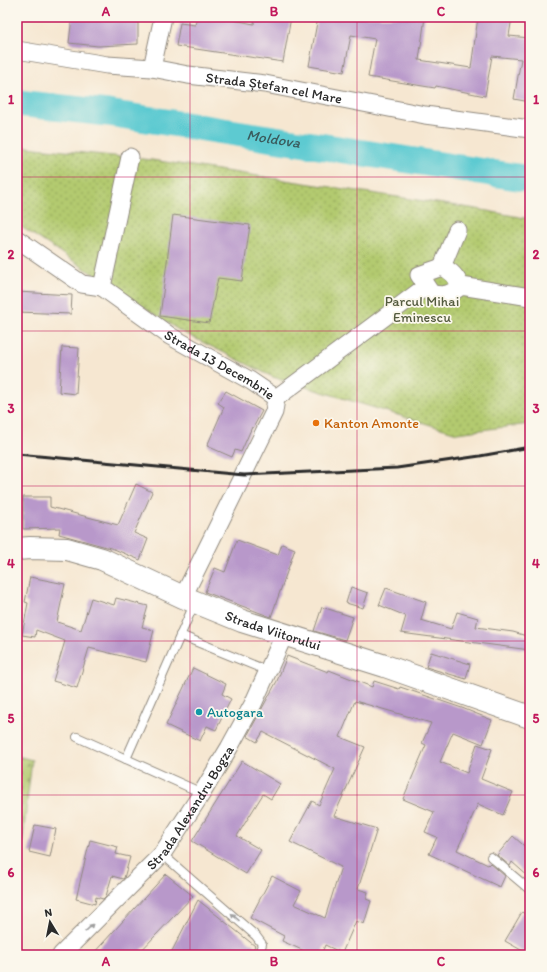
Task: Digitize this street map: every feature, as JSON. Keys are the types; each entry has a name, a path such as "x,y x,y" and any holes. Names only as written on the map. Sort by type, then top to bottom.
{"street":[{"path":"152,68 163,17"},
{"name":"Strada Ștefan cel Mare","path":"17,50 107,64 152,68 188,75 265,84 425,115 530,129"},
{"path":"102,287 130,157"},
{"path":"442,267 457,230"},
{"name":"Strada 13 Decembrie","path":"17,239 82,284 102,287 170,336 251,381 276,398 274,412 189,599"},
{"path":"461,286 456,277 449,270 442,267 418,275 431,294 440,296 451,293 461,286 530,297"},
{"path":"276,398 425,287"},
{"name":"Strada Viitorului","path":"17,549 67,549 102,559 189,599 242,621 385,666 530,717"},
{"name":"Strada Alexandru Bogza","path":"61,955 162,854 202,793 253,704 284,635"}],"lane":[{"path":"126,759 180,635 189,599"},
{"path":"180,635 268,671"},
{"path":"77,737 202,793"},
{"path":"162,854 256,936 262,944 259,955"},
{"path":"491,857 530,890"}],"green space":[{"name":"Parcul Mihai Eminescu","path":"17,146 152,160 477,209 530,219 530,424 457,433 273,377 180,331 17,224"},
{"path":"17,756 32,760 18,879 17,878"}],"building":[{"path":"72,17 101,19 101,21 138,21 138,44 98,46 69,43"},
{"path":"197,17 218,17 254,24 255,17 291,17 283,62 176,46 180,23 195,25"},
{"path":"318,17 425,17 419,60 471,68 478,17 512,17 509,36 530,38 530,102 514,99 521,59 492,56 485,96 436,86 435,88 368,77 375,39 351,35 344,72 309,66"},
{"path":"173,215 250,225 242,281 218,278 209,323 160,316"},
{"path":"17,292 72,295 71,314 17,312"},
{"path":"62,347 79,348 76,394 59,392"},
{"path":"226,391 262,411 253,428 252,427 241,452 235,450 232,457 207,446 224,407 218,403"},
{"path":"136,484 152,492 134,533 148,539 140,560 114,549 59,534 60,528 23,529 23,497 50,497 50,507 118,525"},
{"path":"237,540 278,555 282,544 295,549 271,617 205,592 215,568 225,572"},
{"path":"30,577 65,584 57,622 81,630 91,598 114,605 116,598 148,606 142,627 154,630 146,662 89,648 77,688 53,681 65,641 36,630 35,637 22,635 28,603 25,602"},
{"path":"351,587 368,593 363,608 346,603"},
{"path":"386,588 426,602 421,620 451,629 457,612 478,618 476,627 513,632 530,637 530,650 401,633 406,616 379,605"},
{"path":"322,607 353,617 345,640 314,631"},
{"path":"431,652 470,664 466,679 426,667"},
{"path":"287,656 328,672 329,670 372,687 374,681 399,689 400,687 492,720 483,744 453,732 440,762 467,773 477,744 492,749 481,779 513,792 503,815 478,804 457,850 488,865 490,863 505,876 500,887 429,854 437,837 425,832 434,812 403,799 426,745 422,743 431,723 355,701 340,737 365,747 334,816 377,829 358,889 368,892 366,899 371,901 364,924 356,921 342,953 325,945 321,955 313,955 282,941 284,936 250,918 272,876 301,891 294,904 325,918 341,867 290,842 312,801 319,805 335,769 263,732 257,742 247,736 277,681"},
{"name":"Autogara","path":"193,668 226,684 222,694 231,699 216,730 207,726 200,741 166,725"},
{"path":"242,761 280,784 271,799 263,794 237,836 261,850 246,874 192,841"},
{"path":"35,825 56,829 50,857 29,852"},
{"path":"513,836 530,851 530,878 512,862 510,866 497,855"},
{"path":"90,840 118,847 116,854 130,857 124,878 112,876 106,896 103,899 96,897 95,904 76,899"},
{"path":"166,874 193,896 137,955 92,955"},
{"path":"198,900 255,946 249,955 170,955"},
{"path":"522,912 530,917 530,955 505,941"}],"waterway":[{"name":"Moldova","path":"17,103 108,113 530,179"}],"railway":[{"path":"17,454 244,475 397,468 530,447"}],"place":[{"name":"Kanton Amonte","path":"316,423"},
{"name":"Autogara","path":"199,712"}]}
